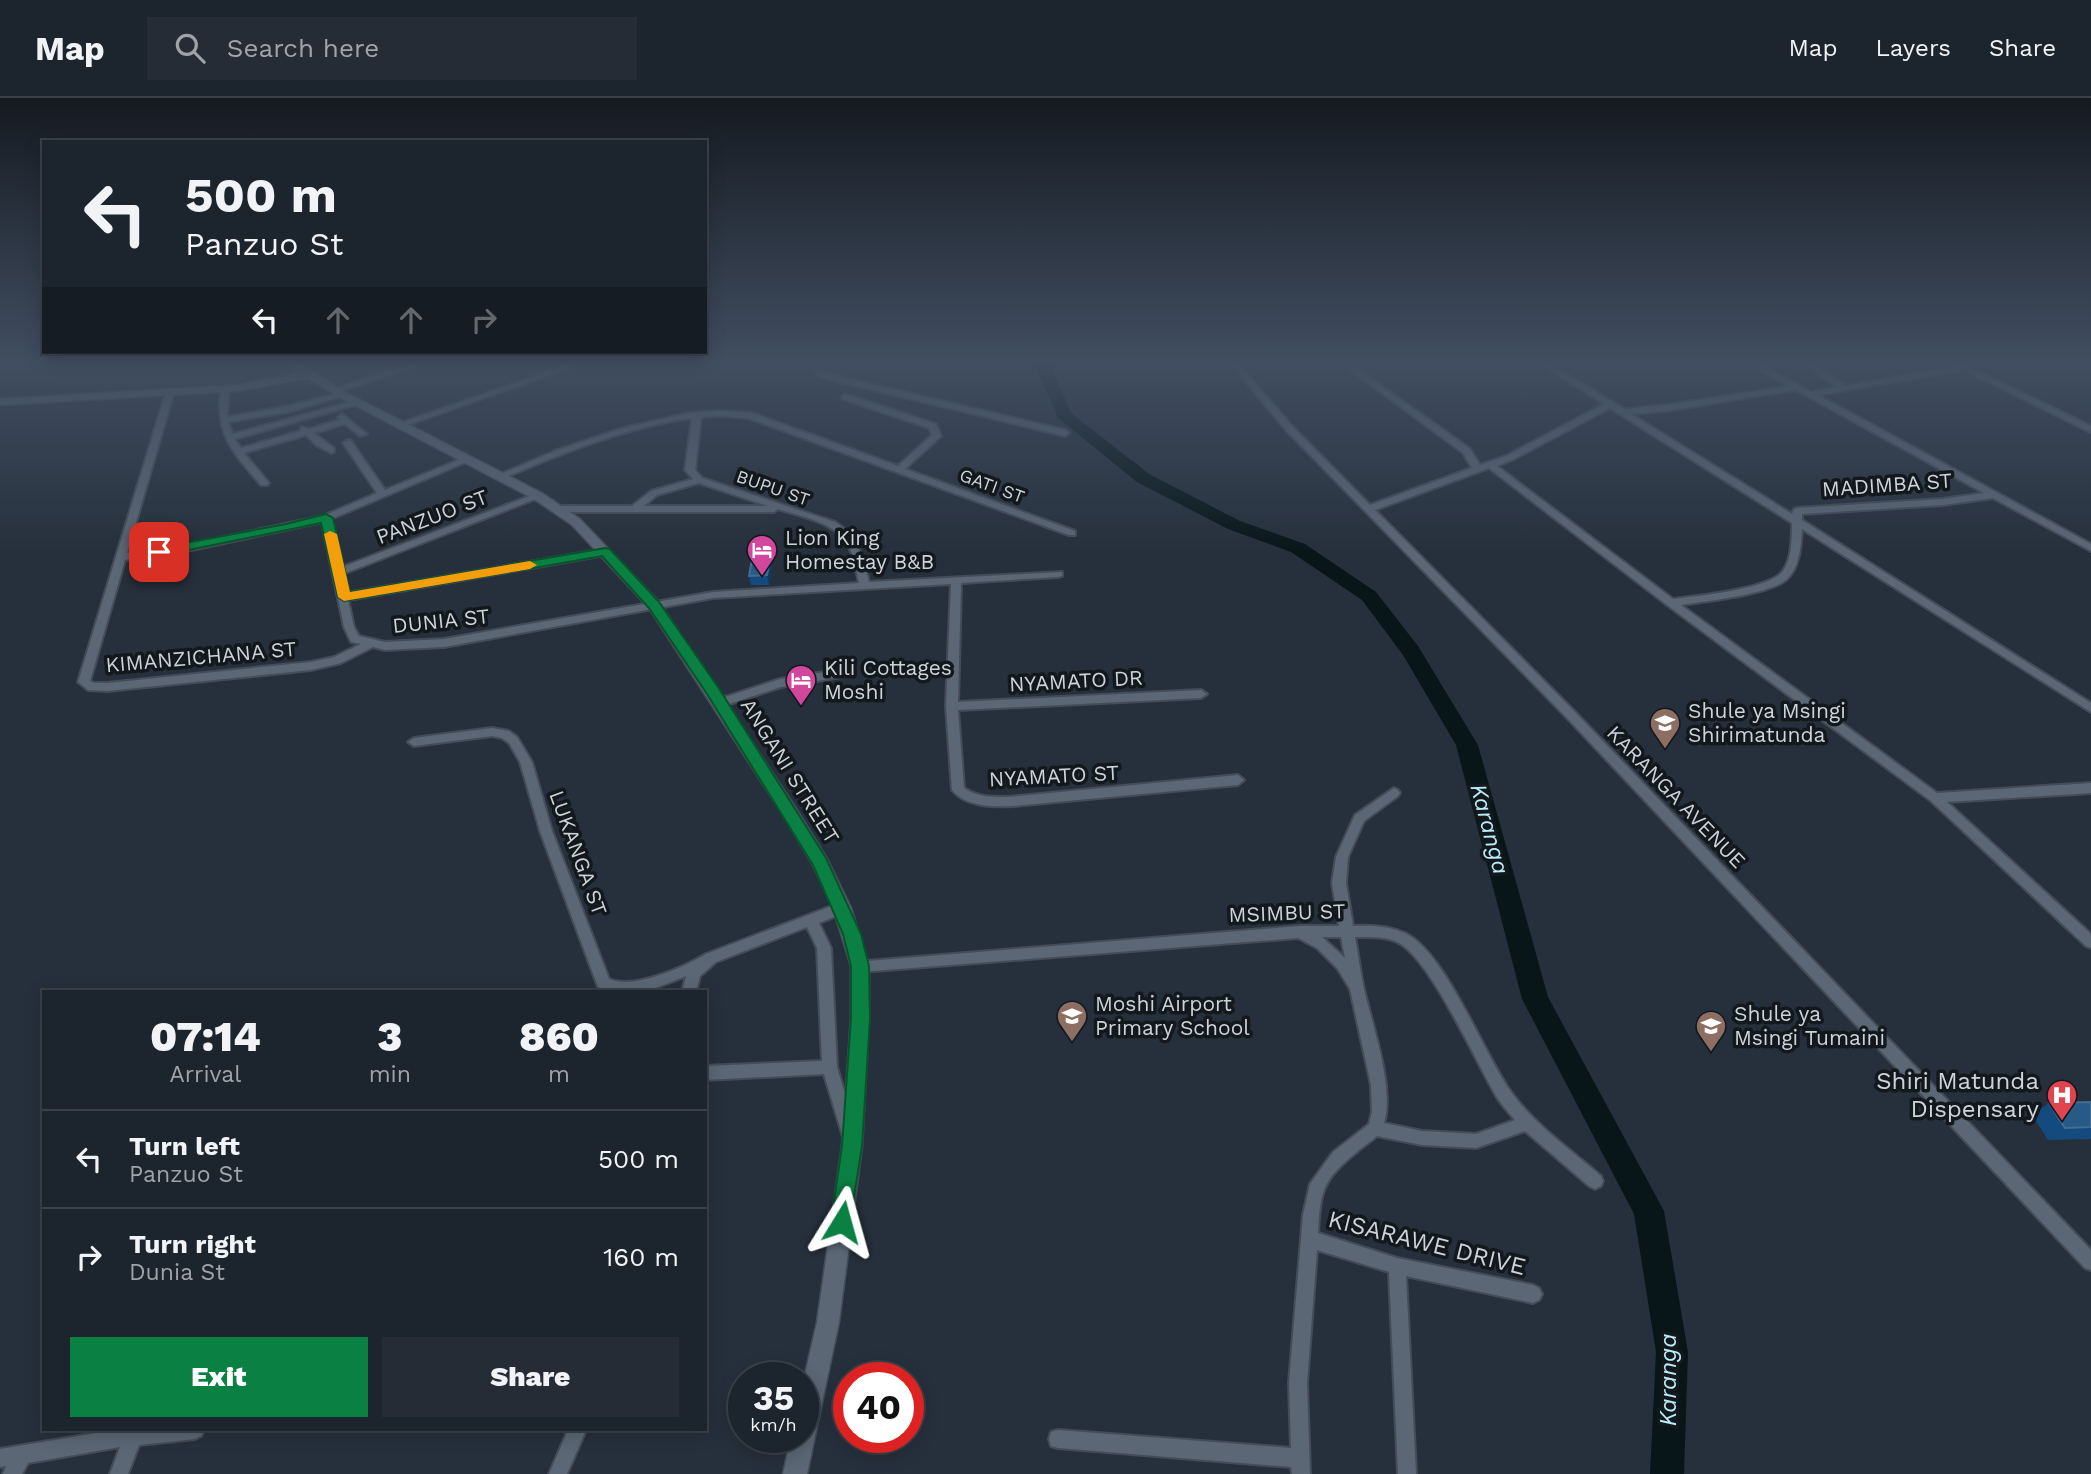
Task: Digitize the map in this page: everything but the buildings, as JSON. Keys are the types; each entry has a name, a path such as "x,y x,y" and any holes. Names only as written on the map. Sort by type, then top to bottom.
{"street":[{"name":"KIMANZICHANA ST","path":"160,425 84,682 92,687 311,666 337,660 370,644"},
{"path":"226,425 264,483"},
{"path":"232,437 276,425"},
{"path":"301,425 319,443 331,450"},
{"path":"240,450 331,425"},
{"path":"352,425 363,434"},
{"name":"ANGANI STREET","path":"399,425 501,476 559,509 605,552 654,605 720,703 820,862 842,908 860,966 860,1018 852,1146 828,1322 795,1474"},
{"name":"GATI ST","path":"501,476 628,430 652,425"},
{"path":"636,508 654,493 699,480 690,470 696,425"},
{"name":"GATI ST","path":"778,425 1072,533"},
{"path":"900,469 937,436 931,425"},
{"path":"1032,425 1065,433"},
{"name":"KARANGA AVENUE","path":"1287,425 1371,508 1739,890 2091,1262"},
{"path":"1431,425 1467,451 1477,469"},
{"path":"1371,508 1490,465 1572,425"},
{"path":"1644,425 2091,708"},
{"path":"1869,425 2091,548"},
{"path":"348,443 383,495"},
{"path":"121,557 191,547 326,518 466,460"},
{"path":"1490,465 1935,798 2091,942"},
{"name":"BUPU ST","path":"699,480 832,524 845,531 853,543 864,585"},
{"name":"MADIMBA ST","path":"1671,603 1751,587 1781,578 1789,569 1799,522 1797,511 1943,502 1995,495"},
{"name":"PANZUO ST","path":"340,572 538,496"},
{"path":"559,509 785,509"},
{"name":"DUNIA ST","path":"326,518 340,572 349,627 355,639 370,644 385,646 457,641 654,605"},
{"path":"344,597 605,552"},
{"path":"654,605 713,595 1058,574"},
{"name":"NYAMATO ST","path":"956,580 952,706 958,790 967,797 991,802 1014,801 1238,780"},
{"path":"720,703 780,683 837,674"},
{"name":"NYAMATO DR","path":"952,706 1201,694"},
{"name":"LUKANGA ST","path":"414,742 492,732 505,734 513,740 526,762 546,831 603,983 621,989 635,988 697,965"},
{"path":"1935,798 2091,788"},
{"path":"1058,1439 1301,1466 1299,1369 1309,1240 1318,1184 1339,1157 1375,1128 1380,1112 1379,1086 1357,987 1339,883 1342,857 1359,818 1394,793"},
{"path":"689,990 691,977 697,965 842,908"},
{"path":"811,920 824,948 830,1067 852,1146"},
{"name":"MSIMBU ST","path":"860,966 1300,932 1375,931 1400,937 1413,945 1437,975 1505,1096 1527,1123 1595,1181"},
{"path":"1300,932 1322,944 1342,964 1357,987"},
{"path":"707,1073 830,1067"},
{"path":"1375,1128 1422,1138 1476,1141 1527,1123"},
{"name":"KISARAWE DRIVE","path":"1309,1240 1397,1266 1533,1294"},
{"path":"1397,1266 1407,1474"},
{"path":"0,1458 133,1436 185,1431"},
{"path":"558,1474 577,1431"},
{"path":"118,1474 133,1436"},
{"path":"12,1474 22,1455"}],"waterway":[{"name":"Karanga","path":"1077,425 1143,478 1234,525 1298,548 1369,596 1411,651 1467,745 1535,999 1649,1211 1672,1352 1667,1474"}],"slow traffic":[{"path":"330,534 344,597 530,565"}],"place":[{"name":"Lion King Homestay B&B","path":"762,577"},
{"name":"Kili Cottages Moshi","path":"801,707"},
{"name":"Shule ya Msingi Shirimatunda","path":"1665,750"},
{"name":"Moshi Airport Primary School","path":"1072,1043"},
{"name":"Shule ya Msingi Tumaini","path":"1711,1053"},
{"name":"Shiri Matunda Dispensary","path":"2062,1122"}],"route":[{"path":"159,552 326,518 344,597 605,552 654,605 712,691 820,862 852,934 860,966 860,1018 852,1146 842,1222"}]}
